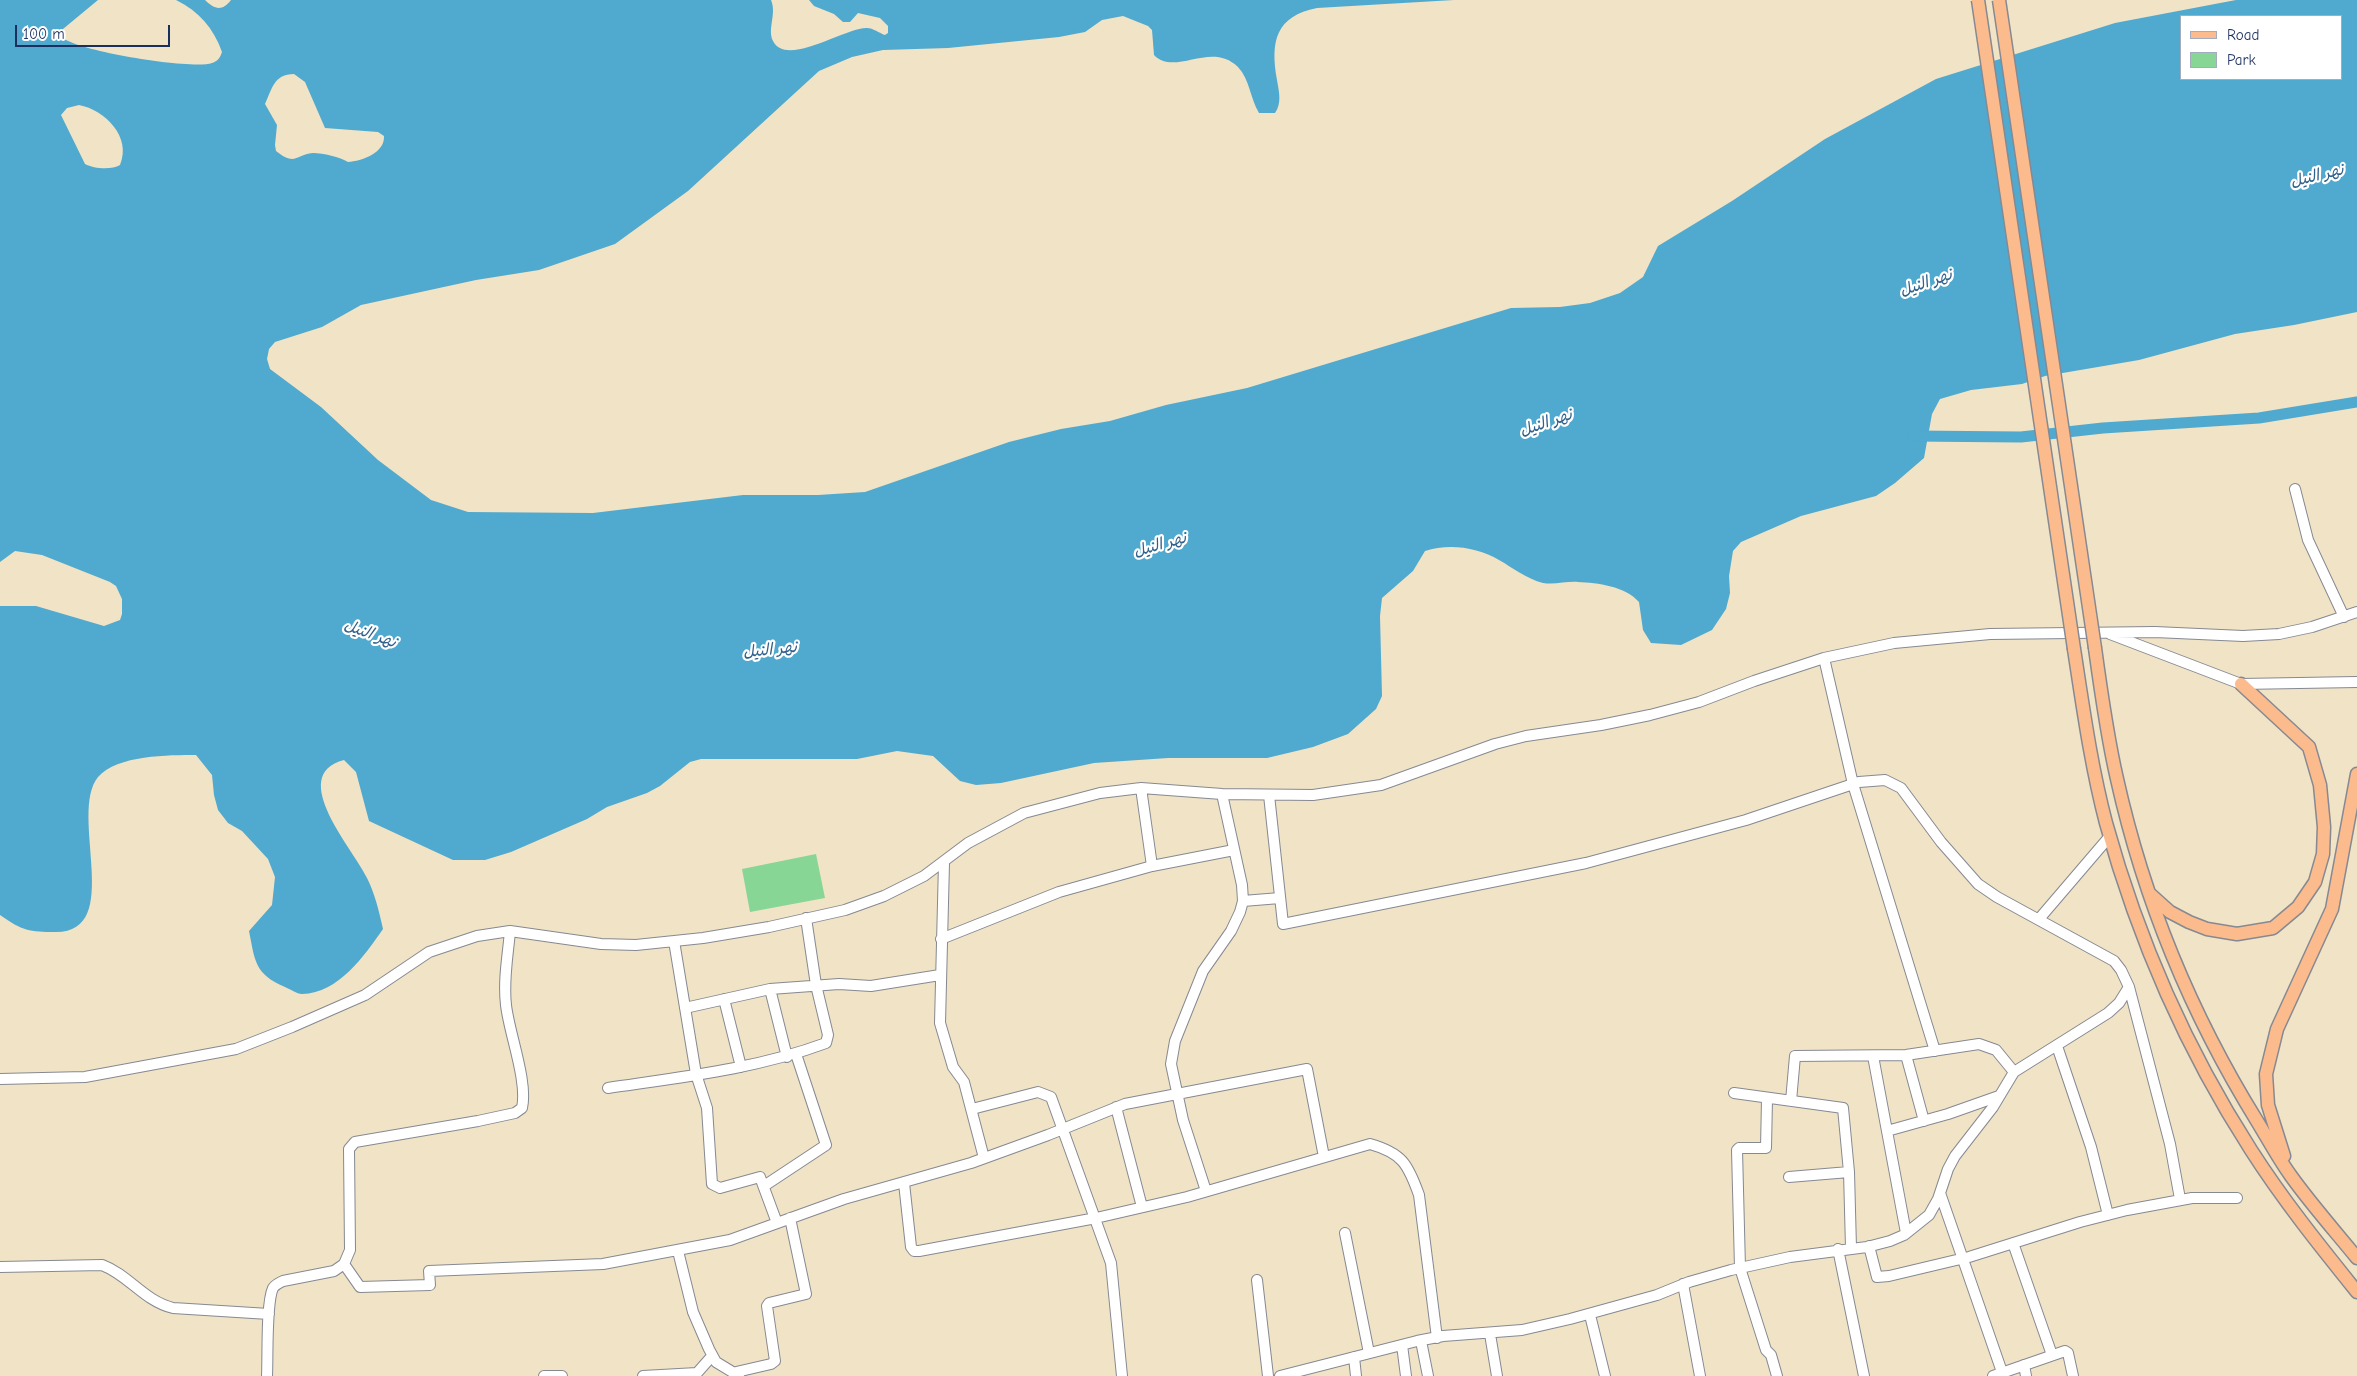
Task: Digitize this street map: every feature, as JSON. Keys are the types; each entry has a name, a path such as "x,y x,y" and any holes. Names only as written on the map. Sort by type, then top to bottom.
{"main road":[{"path":"1978,0 2089,746 2110,836 2128,897 2156,970 2209,1079 2274,1184 2357,1292"},
{"path":"1999,0 2095,648 2117,779 2126,816 2154,911 2208,1033 2242,1096 2290,1175 2357,1258"},
{"path":"2150,894 2170,912 2189,922 2208,930 2237,934 2273,928 2298,907 2316,882 2323,854 2324,827 2320,785 2309,747 2241,684"},
{"path":"2290,1175 2268,1105 2266,1074 2278,1029 2332,910 2357,774"}],"street":[{"path":"2295,490 2308,540 2344,617"},
{"path":"0,1078 85,1077 236,1049 292,1028 365,995 429,952 476,936 510,931 602,944 636,945 769,927 845,910 884,896 924,876 944,863 968,843 1024,813 1100,793 1141,788 1222,794 1313,795 1380,785 1495,744 1526,736 1601,725 1650,715 1698,702 1824,658 1894,644 1981,635 2105,632 2243,636 2278,634 2357,612"},
{"path":"2105,632 2241,684 2357,682"},
{"path":"1824,658 1853,784 1935,1051"},
{"path":"1269,795 1283,924 1595,860 1746,820 1853,784 1871,780 1885,780 1894,783 1901,788 1954,858 1978,884 2114,961 2122,970 2129,987 2170,1144 2180,1200"},
{"path":"1141,788 1152,866"},
{"path":"1206,1191 1176,1095 1171,1064 1175,1041 1203,971 1234,926 1243,901 1242,885 1222,794"},
{"path":"2039,920 2110,836"},
{"path":"941,939 1059,892 1152,866 1234,850"},
{"path":"944,863 940,1023 953,1067 964,1082 984,1158"},
{"path":"1243,901 1280,898"},
{"path":"608,1088 741,1068 792,1055 826,1043 828,1040 816,985 806,918"},
{"path":"267,1376 272,1290 283,1281 324,1274 344,1264 350,1250 349,1149 355,1142 478,1121 515,1113 522,1108 524,1101 518,1062 505,1002 505,977 510,931"},
{"path":"674,941 696,1074 708,1119 712,1184 720,1188 760,1177 777,1223"},
{"path":"685,1008 770,988 816,985 871,986 940,974"},
{"path":"1280,1376 1299,1374 1354,1357 1421,1340 1522,1330 1590,1315 1657,1295 1683,1284 1740,1268 1890,1241 1906,1233 1928,1216 1956,1156 2014,1072 2108,1013 2119,1003 2129,987"},
{"path":"764,1186 826,1145 792,1055 770,988"},
{"path":"724,999 741,1068"},
{"path":"1790,1101 1795,1056 1906,1054 1979,1044 1996,1050 2014,1072"},
{"path":"2056,1046 2091,1147 2108,1215"},
{"path":"1906,1054 1924,1121"},
{"path":"1872,1056 1906,1233"},
{"path":"344,1264 360,1287 430,1285 429,1271 603,1264 678,1251 743,1236 790,1218 984,1158 1116,1107 1307,1069 1324,1157"},
{"path":"972,1109 1038,1092 1045,1093 1051,1097 1096,1218 1112,1273 1122,1376"},
{"path":"1734,1093 1843,1108 1849,1172 1851,1248"},
{"path":"1887,1131 1999,1096"},
{"path":"1767,1099 1766,1148 1739,1148 1738,1150 1740,1268 1766,1350 1771,1355 1777,1376"},
{"path":"1116,1107 1142,1207"},
{"path":"904,1182 914,1251 1096,1218 1206,1191 1370,1144 1389,1149 1400,1158 1411,1175 1419,1195 1437,1338"},
{"path":"1789,1177 1849,1172"},
{"path":"1940,1193 1997,1374 2066,1352 2073,1376"},
{"path":"1869,1246 1876,1275 1879,1278 1901,1275 1962,1259 2108,1215 2180,1200 2237,1198"},
{"path":"678,1251 693,1312 712,1356 725,1369 738,1374 771,1364 774,1361 767,1306 769,1303 806,1294 790,1218"},
{"path":"1345,1233 1369,1353"},
{"path":"2012,1243 2052,1355"},
{"path":"1838,1249 1864,1376"},
{"path":"0,1267 102,1264 116,1270 152,1301 162,1306 270,1314"},
{"path":"1257,1280 1268,1376"},
{"path":"1683,1284 1700,1376"},
{"path":"1590,1315 1605,1376"},
{"path":"1490,1334 1497,1376"},
{"path":"1421,1340 1428,1376"},
{"path":"1402,1345 1406,1376"},
{"path":"644,1376 697,1373 712,1356"},
{"path":"1354,1357 1356,1376"},
{"path":"2024,1365 2026,1376"},
{"path":"544,1376 562,1376"}],"green space":[{"path":"816,854 825,898 750,912 742,869"}],"water":[{"name":"نهر النيل","path":"0,0 98,0 63,29 62,37 88,48 135,58 182,64 201,64 212,63 220,58 222,52 219,44 210,28 199,15 176,0 205,0 215,7 221,8 231,0 771,0 773,11 771,36 780,48 790,50 817,44 857,29 869,28 885,35 888,33 888,26 880,18 858,13 850,22 843,22 834,14 814,6 809,0 1454,0 1317,8 1292,17 1284,24 1276,42 1275,66 1279,105 1275,113 1259,113 1242,72 1228,60 1205,57 1183,61 1163,61 1154,55 1152,30 1148,26 1123,16 1102,20 1085,32 1059,37 948,48 883,50 852,57 819,71 688,191 615,244 539,270 476,280 361,305 322,327 275,342 269,349 267,359 270,369 321,407 378,460 431,500 468,512 593,513 743,495 818,495 865,492 1009,442 1061,429 1110,421 1166,405 1247,388 1511,308 1560,307 1590,303 1620,293 1643,277 1658,246 1732,201 1825,139 1936,79 2115,23 2236,0 2357,0 2357,312 2294,325 2235,334 2139,360 2045,376 2022,384 1971,390 1940,399 1932,414 1924,458 1895,483 1876,496 1801,516 1741,542 1733,551 1729,576 1730,593 1726,609 1712,630 1681,645 1651,643 1643,630 1639,602 1626,592 1611,586 1586,582 1543,583 1482,552 1472,549 1443,547 1425,551 1413,571 1382,598 1380,616 1382,696 1376,709 1348,734 1313,747 1267,758 1168,758 1094,763 1001,783 976,785 960,781 933,756 897,751 857,759 701,759 690,762 660,786 647,793 607,807 587,819 511,852 485,860 453,860 369,821 356,772 344,760 328,768 321,781 322,797 329,814 370,884 383,929 368,950 349,971 328,987 315,992 302,994 296,992 267,977 258,965 249,931 272,905 275,877 268,859 242,831 228,823 218,810 212,775 196,755 158,756 130,760 118,764 98,777 90,794 88,817 92,893 87,913 76,927 56,932 32,931 0,915 0,606 36,606 104,626 120,620 122,614 122,599 116,586 110,582 42,555 15,551 0,562","holes":["294,74 305,82 325,128 378,132 384,136 381,147 366,158 348,162 317,153 292,159 276,151 277,125 265,104 275,83 282,77","79,105 98,113 114,126 122,145 123,155 120,165 112,168 103,168 85,164 61,115 67,108"]}],"waterway":[{"path":"1913,436 2021,437 2103,428 2259,418 2357,402"}]}
